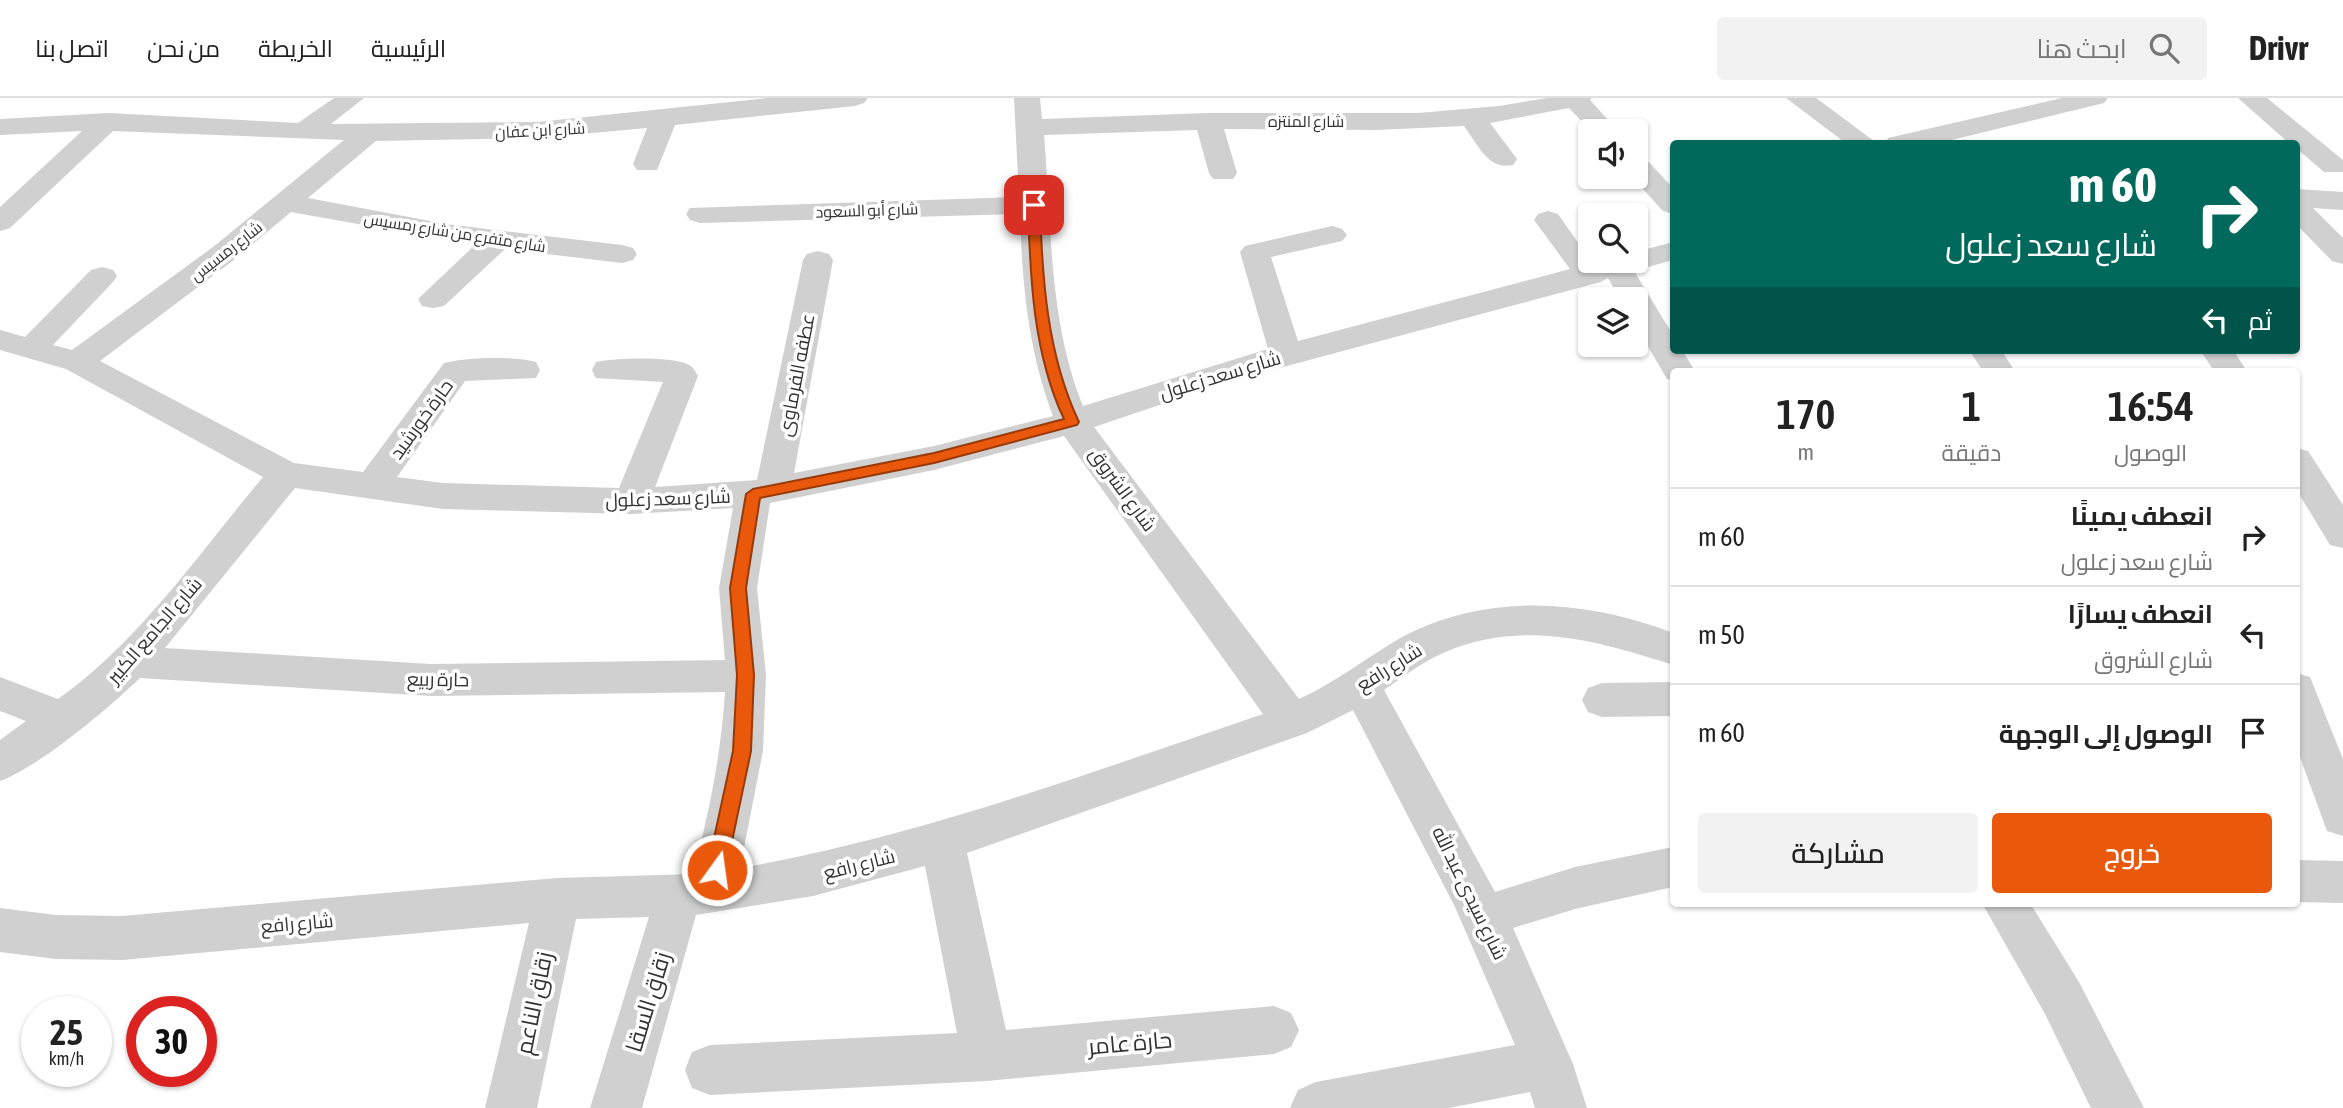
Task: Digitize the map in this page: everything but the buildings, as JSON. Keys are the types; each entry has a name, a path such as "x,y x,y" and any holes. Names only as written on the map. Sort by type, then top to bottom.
{"street":[{"path":"0,118 22,98"},
{"path":"303,131 351,98"},
{"name":"شارع ابن عفان","path":"0,127 234,117 303,131 370,134 534,130 855,98"},
{"path":"1799,98 1859,140"},
{"path":"1934,140 2095,98"},
{"path":"2251,98 2334,166"},
{"path":"1577,99 1594,119"},
{"name":"شارع المنتزه","path":"1029,112 1472,118 1520,112 1577,99"},
{"name":"شارع الشروق","path":"1029,112 1036,267 1042,315 1059,394 1072,422 1292,722"},
{"path":"1217,114 1223,173"},
{"path":"1472,118 1503,159"},
{"path":"647,164 664,119"},
{"path":"0,222 109,121"},
{"name":"شارع رمسيس","path":"77,362 289,203 370,134"},
{"path":"1648,179 1670,202"},
{"path":"2300,198 2343,201"},
{"name":"شارع متفرع من شارع رمسيس","path":"289,203 378,222 498,240 622,254"},
{"name":"شارع أبو السعود","path":"700,214 1034,205"},
{"path":"2300,211 2343,255"},
{"path":"1548,220 1578,248"},
{"path":"1286,355 1255,252 1332,235"},
{"path":"433,299 498,240"},
{"name":"شارع سعد زعلول","path":"1648,259 1670,252"},
{"name":"عطفه الفرماوى","path":"746,675 738,588 818,260"},
{"name":"شارع سعد زعلول","path":"15,344 77,362 286,474 370,488 443,496 631,501 763,492 934,458 1072,422 1219,373 1600,273"},
{"path":"1605,273 1677,368"},
{"path":"15,344 102,276"},
{"name":"حارة خورشيد","path":"370,488 456,371 524,370"},
{"path":"608,370 677,372 682,376 631,501"},
{"path":"2300,466 2343,535"},
{"name":"شارع الجامع الكبير","path":"0,763 64,718 131,662 286,474"},
{"name":"شارع رافع","path":"0,930 56,937 122,938 556,899 695,895 813,876 942,842 1292,722 1360,685 1389,664 1428,643 1472,628 1519,621 1568,622 1619,631 1670,648"},
{"name":"حارة ربيع","path":"131,662 431,680 588,680 746,675"},
{"name":"زقاق السقا","path":"616,1108 735,795 742,751 746,675"},
{"name":"شارع سيدى عبد الله","path":"1360,685 1485,916 1554,1086"},
{"path":"0,694 64,718"},
{"path":"1602,700 1670,699"},
{"path":"2300,700 2343,817"},
{"path":"942,842 986,1056"},
{"path":"1485,916 1575,888 1670,868"},
{"path":"2300,881 2343,882"},
{"name":"زقاق الناعم","path":"511,1108 556,899"},
{"path":"2007,907 2062,998 2118,1108"},
{"name":"حارة عامر","path":"710,1070 986,1056 1274,1030"},
{"path":"1316,1108 1554,1086"}],"route":[{"path":"717,870 735,795 742,751 746,675 738,588 753,494 934,458 1072,422 1059,394 1042,315 1036,267 1034,205"}]}
